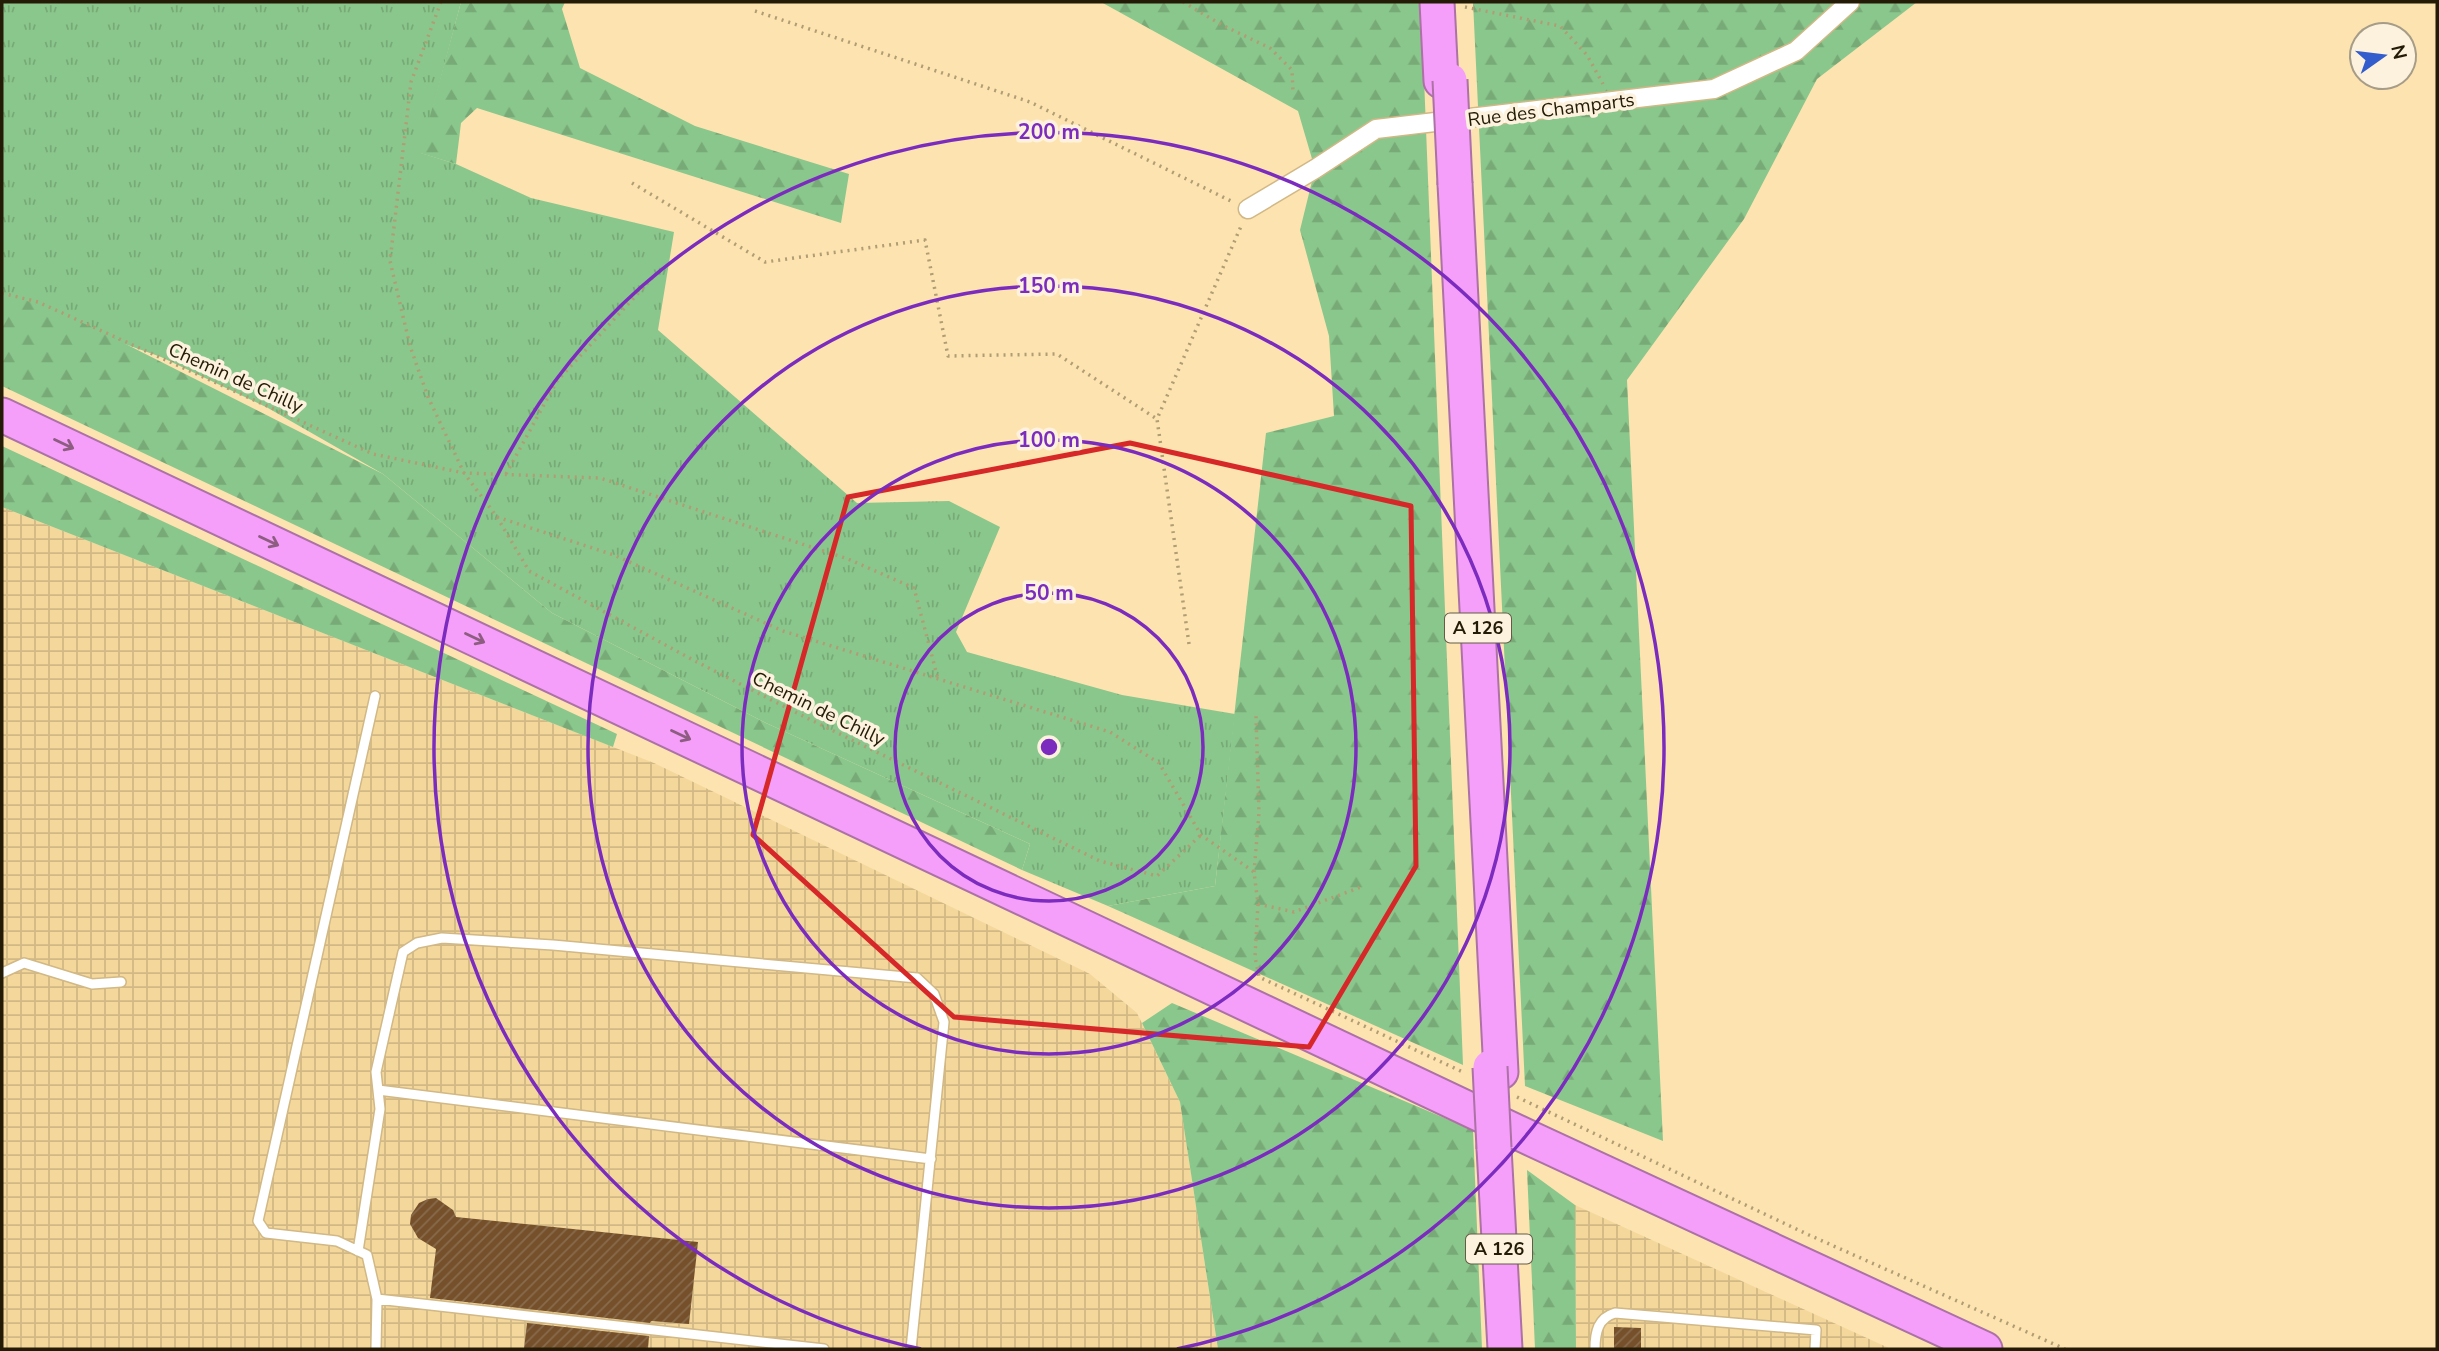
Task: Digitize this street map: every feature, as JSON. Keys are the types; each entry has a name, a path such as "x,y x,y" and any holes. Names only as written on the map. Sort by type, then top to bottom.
{"highway":[{"name":"A 126","path":"1450,4 1446,81 1492,1077 1515,1349"},
{"path":"2,415 1534,1140 1985,1349"},
{"name":"A 126","path":"1500,1151 1504,1349"}],"street":[{"name":"Rue des Champarts","path":"1248,209 1376,129 1714,89 1796,51 1850,2"}],"lane":[{"path":"375,696 258,1222 266,1233 337,1241 367,1255 377,1299 376,1349"},
{"path":"358,1251 380,1109 376,1072 403,952 417,943 442,938 553,945 917,978 934,993 944,1022 911,1349"},
{"path":"2,973 24,963 92,984 121,982"},
{"path":"378,1090 931,1159"},
{"path":"377,1299 824,1349"},
{"path":"1595,1349 1597,1327 1606,1316 1615,1313 1816,1330 1815,1349"}],"path":[{"path":"441,2 411,82 390,261 410,346 428,397 464,473"},
{"path":"1183,2 1222,25 1270,48 1292,70 1293,92"},
{"path":"1450,4 1559,26 1587,55 1612,102"},
{"path":"755,11 1030,102 1248,209 1157,419 1189,644"},
{"path":"632,183 765,262 925,240 948,356 1057,354 1157,419"},
{"path":"506,474 557,381 656,274"},
{"name":"Chemin de Chilly","path":"2,292 38,302 373,454 464,473 600,478 848,559 915,588 938,679"},
{"name":"Chemin de Chilly","path":"464,473 497,517 529,571 805,718 1100,861 1157,876 1201,835"},
{"path":"497,517 614,555 783,631 1110,732 1159,763 1201,835 1254,872"},
{"path":"1256,716 1259,813 1254,872 1258,904 1255,957 1259,977 1492,1077 1810,1235 2065,1349"},
{"path":"1258,904 1294,912 1361,887"}],"highlighted area":[{"path":"1130,443 1411,506 1416,866 1309,1047 954,1017 753,835 848,497"}],"shaded area":[{"path":"2,507 654,763 1090,974 1137,1013 1180,1102 1218,1349 2,1349"},
{"path":"1575,1205 1891,1349 1576,1349"}],"green space":[{"path":"2,2 461,2 421,153 456,164 531,198 674,232 658,330 857,503 949,501 1000,527 956,632 967,652 1122,695 1235,714 1215,886 1108,906 1022,870 1030,844 766,723 552,613 383,474 268,408 161,357 2,300"},
{"path":"461,2 565,2 562,9 580,68 695,126 849,174 841,223 477,108 461,123 456,164 420,153"},
{"path":"1101,2 1421,2 1463,1065 1108,906 1215,886 1266,433 1334,416 1329,336 1300,230 1315,169 1298,111"},
{"path":"1473,2 1917,2 1817,79 1744,219 1627,380 1663,1141 1525,1086"},
{"path":"2,291 90,326 383,474 552,613 766,723 1030,844 1022,870 2,386"},
{"path":"2,446 617,734 613,747 2,507"},
{"path":"1172,1003 1473,1130 1482,1349 1218,1349 1180,1102 1142,1023"},
{"path":"1527,1170 1575,1205 1576,1349 1535,1349"}],"building":[{"path":"436,1198 453,1210 456,1217 698,1242 689,1324 650,1323 430,1298 436,1249 418,1238 410,1224 411,1215 419,1203"},
{"path":"527,1323 649,1336 648,1349 524,1349"},
{"path":"1614,1327 1641,1328 1641,1349 1614,1349"}]}
